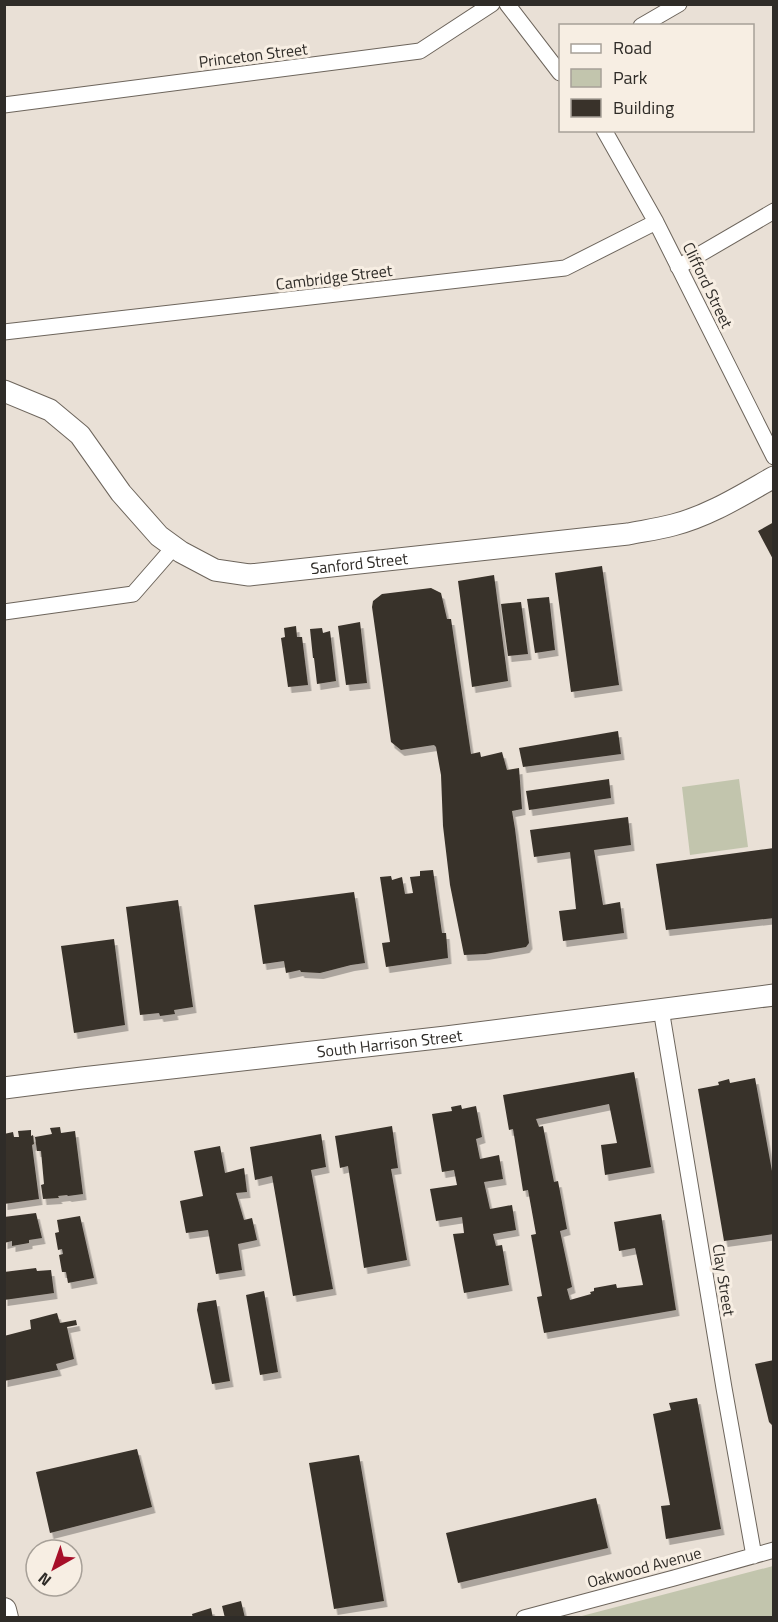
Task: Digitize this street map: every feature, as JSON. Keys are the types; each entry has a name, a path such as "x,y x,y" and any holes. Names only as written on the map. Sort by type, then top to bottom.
{"main road":[{"name":"Sanford Street","path":"4,391 50,410 80,435 121,493 159,536 181,552 215,570 249,575 628,534 674,525 738,498 774,477"},
{"name":"South Harrison Street","path":"4,1088 446,1037 774,995"},
{"path":"4,1610 6,1617"}],"street":[{"name":"Princeton Street","path":"4,105 420,51 492,4"},
{"path":"507,4 559,71"},
{"path":"644,24 679,4"},
{"name":"Clifford Street","path":"605,132 656,222 774,457"},
{"path":"678,267 774,211"},
{"name":"Cambridge Street","path":"4,332 565,268 656,222"},
{"path":"4,612 133,594 174,547"},
{"name":"Clay Street","path":"661,1009 754,1556"},
{"name":"Oakwood Avenue","path":"524,1617 580,1604 774,1550"}],"green space":[{"path":"739,779 748,847 690,855 682,787"},
{"path":"773,1566 773,1617 578,1617"}],"building":[{"path":"774,522 774,561 758,531"},
{"path":"602,566 619,685 571,692 555,573"},
{"path":"494,575 508,681 472,687 458,581"},
{"path":"431,588 441,593 447,619 451,619 471,754 480,752 481,757 502,752 507,770 519,768 522,809 512,811 529,943 526,947 464,955 450,885 443,826 441,775 436,747 434,745 401,750 391,742 373,601 382,594"},
{"path":"549,597 555,650 535,653 527,599"},
{"path":"521,602 528,654 508,656 501,604"},
{"path":"360,622 367,683 346,685 338,626"},
{"path":"296,626 297,637 302,637 308,685 288,687 281,638 285,637 284,628"},
{"path":"322,628 323,633 330,631 336,681 317,684 310,629"},
{"path":"618,731 621,754 523,767 519,748"},
{"path":"609,779 611,798 529,810 526,791"},
{"path":"628,817 631,845 594,850 603,905 620,902 624,933 563,941 559,911 576,909 570,852 534,857 530,830"},
{"path":"774,848 774,918 666,930 656,864"},
{"path":"433,870 442,933 446,933 448,958 386,967 382,943 390,942 380,877 391,876 392,880 402,877 405,894 413,893 410,877 420,876 420,871"},
{"path":"354,892 365,963 320,973 301,972 300,970 286,973 284,961 263,964 254,905"},
{"path":"178,900 193,1007 174,1010 175,1014 140,1015 126,907"},
{"path":"114,939 125,1025 74,1033 61,946"},
{"path":"634,1072 651,1167 605,1175 601,1145 617,1143 609,1104 536,1119 539,1127 543,1126 554,1182 558,1181 567,1229 560,1231 572,1287 567,1289 570,1300 591,1294 594,1288 616,1284 617,1288 643,1285 635,1248 619,1251 614,1222 661,1214 676,1310 544,1333 537,1297 542,1296 531,1235 536,1234 528,1190 523,1191 513,1129 509,1130 503,1095"},
{"path":"755,1078 774,1182 774,1234 724,1241 698,1089 719,1085 718,1082 729,1079 730,1083"},
{"path":"461,1105 462,1109 476,1106 482,1137 476,1139 480,1159 499,1155 503,1179 484,1182 490,1209 512,1205 516,1230 493,1234 496,1246 502,1245 509,1285 464,1293 453,1234 464,1233 462,1217 436,1221 430,1189 457,1185 454,1170 442,1172 432,1114 452,1111 451,1107"},
{"path":"392,1126 398,1168 391,1169 407,1260 364,1268 348,1166 340,1168 335,1136"},
{"path":"60,1127 61,1133 75,1131 83,1194 43,1199 41,1151 37,1151 35,1137 52,1134 50,1128"},
{"path":"31,1130 39,1199 4,1204 4,1162 6,1162 4,1134 13,1132 14,1137 19,1137 18,1131"},
{"path":"321,1134 326,1167 311,1170 333,1289 293,1296 272,1176 255,1180 250,1147"},
{"path":"220,1146 225,1173 244,1168 247,1192 236,1193 244,1220 252,1218 257,1240 238,1244 242,1270 216,1274 208,1230 186,1233 180,1201 203,1196 194,1151"},
{"path":"36,1213 42,1238 12,1246 12,1241 4,1243 4,1217"},
{"path":"80,1216 94,1278 68,1283 66,1272 62,1272 59,1255 63,1254 62,1249 58,1250 55,1233 59,1232 57,1220"},
{"path":"36,1268 37,1271 51,1270 54,1293 4,1300 4,1272"},
{"path":"264,1291 278,1372 260,1375 246,1295"},
{"path":"216,1300 230,1381 212,1384 197,1310 198,1303"},
{"path":"57,1313 60,1323 76,1320 77,1325 67,1327 74,1359 56,1364 58,1370 4,1381 4,1336 31,1329 30,1320"},
{"path":"774,1360 774,1427 769,1422 755,1364"},
{"path":"697,1398 721,1529 666,1539 661,1506 670,1505 653,1414 671,1410 669,1403"},
{"path":"137,1449 152,1507 50,1533 36,1472"},
{"path":"359,1455 384,1601 334,1609 309,1463"},
{"path":"596,1498 608,1548 458,1583 446,1533"},
{"path":"241,1601 245,1618 225,1618 222,1606"},
{"path":"211,1608 213,1618 193,1618 192,1614"}]}
